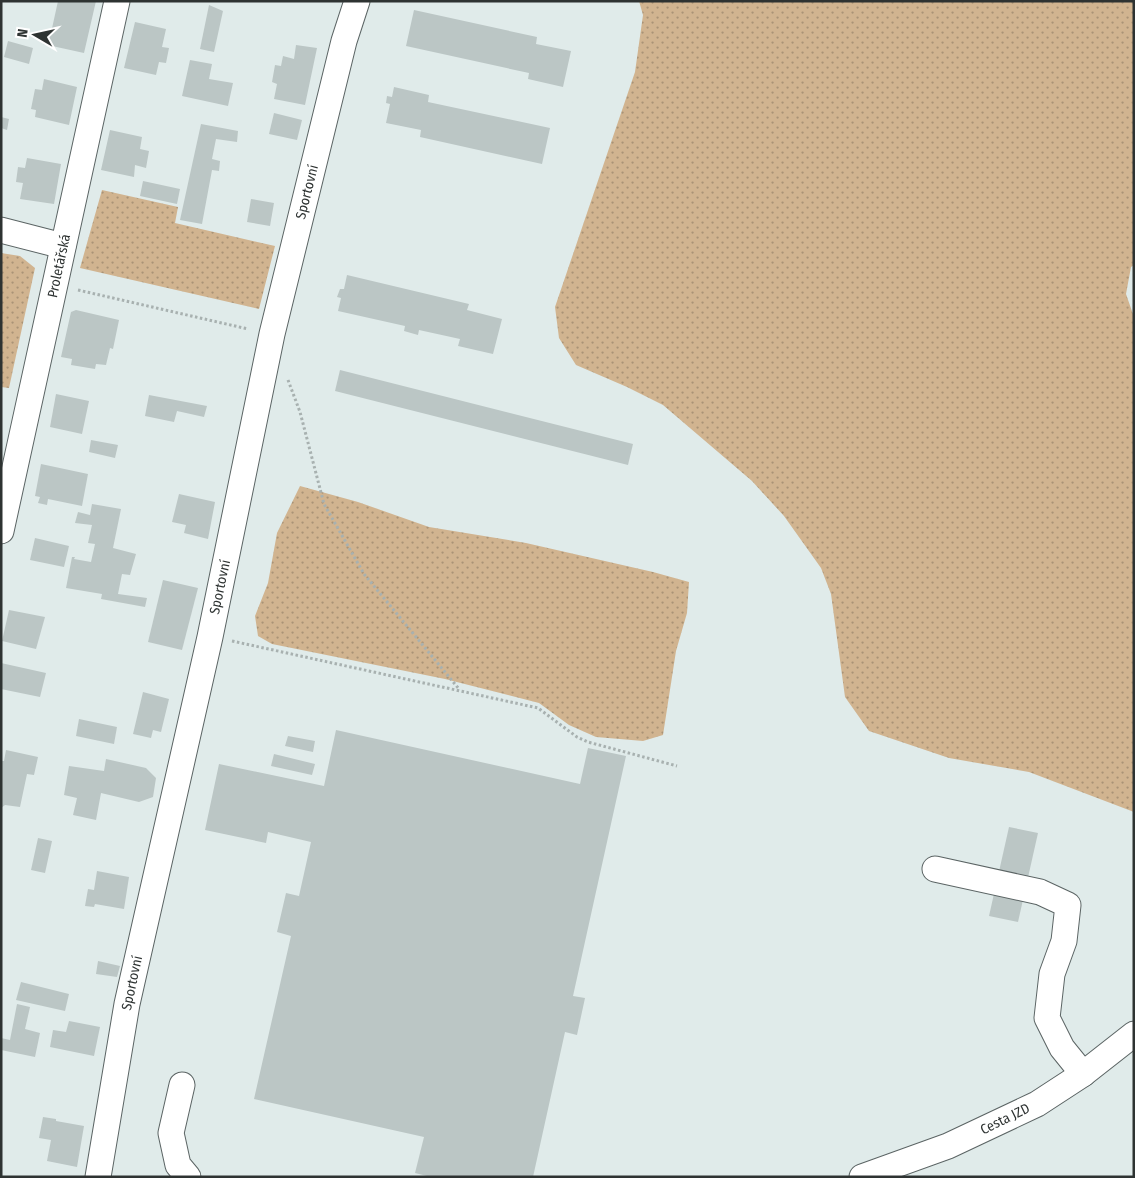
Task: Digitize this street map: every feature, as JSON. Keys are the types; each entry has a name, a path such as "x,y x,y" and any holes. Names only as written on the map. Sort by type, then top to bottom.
{"street":[{"name":"Proletářská","path":"1,531 118,1"},
{"name":"Sportovní","path":"98,1177 127,1004 210,636 272,334 344,41 357,1"},
{"path":"1,230 63,246"},
{"path":"935,869 1040,892 1068,905 1064,942 1052,974 1047,1018 1062,1048 1083,1074"},
{"name":"Cesta JZD","path":"862,1177 948,1146 1036,1104 1083,1074 1134,1034"},
{"path":"182,1085 171,1133 178,1165 188,1177"}],"path":[{"path":"54,284 272,334"},
{"path":"287,378 300,412 324,504 364,574 460,689"},
{"path":"210,636 460,689 538,708 577,737 588,742 677,766"}],"shaded area":[{"path":"639,1 1134,1 1134,265 1131,267 1126,294 1134,317 1134,812 1029,772 949,758 869,731 845,697 831,594 821,568 784,516 752,481 663,405 576,365 559,338 555,307 635,72 643,15"},
{"path":"102,190 178,207 175,223 275,246 259,309 80,268"},
{"path":"1,253 20,256 35,268 9,388 1,387"},
{"path":"300,486 358,502 429,527 526,543 689,582 687,613 676,651 663,735 643,741 596,737 569,725 539,703 445,679 272,644 258,636 255,616 268,583 277,533"}],"building":[{"path":"58,1 96,1 84,53 43,44 46,32 51,33"},
{"path":"209,5 223,11 214,52 200,49"},
{"path":"414,10 537,37 536,44 571,51 563,87 528,79 529,73 406,46"},
{"path":"135,22 166,29 162,47 169,48 166,63 159,62 156,75 124,68"},
{"path":"8,41 33,48 29,64 4,57"},
{"path":"296,45 317,48 305,105 274,99 277,84 272,82 275,65 281,66 283,56 294,59"},
{"path":"190,60 212,64 209,79 233,83 228,106 182,96"},
{"path":"44,79 77,87 69,125 35,117 36,110 31,109 35,89 42,90"},
{"path":"394,87 429,95 428,102 550,128 542,164 420,137 421,130 386,123 390,104 386,103 387,96 392,97"},
{"path":"274,113 302,120 297,140 269,134"},
{"path":"1,117 9,119 7,130 1,128"},
{"path":"201,124 238,131 237,142 216,139 212,159 220,161 219,171 212,170 202,224 180,220"},
{"path":"110,130 142,137 140,149 149,151 146,168 135,165 134,177 101,170"},
{"path":"27,158 61,164 54,204 20,199 23,183 16,182 18,167 25,168"},
{"path":"143,181 180,189 177,204 140,196"},
{"path":"251,199 274,203 270,226 247,222"},
{"path":"347,275 469,304 467,310 502,319 493,354 458,346 460,339 419,330 418,335 404,331 405,326 338,311 341,298 337,297 340,289 344,289"},
{"path":"76,310 119,320 113,349 110,348 106,365 96,364 95,369 71,365 72,359 61,357 71,312"},
{"path":"340,370 633,444 628,465 335,391"},
{"path":"56,394 89,401 82,434 50,427"},
{"path":"149,395 207,406 204,417 177,411 174,422 145,416"},
{"path":"91,440 118,445 115,458 89,452"},
{"path":"41,464 88,474 82,506 48,499 47,505 38,503 40,497 35,496"},
{"path":"179,494 215,502 208,539 184,533 186,525 172,522"},
{"path":"92,504 121,509 113,548 136,554 130,575 122,574 118,594 147,598 145,607 101,599 102,594 66,588 72,557 91,562 95,544 88,543 92,525 75,523 78,512 90,515"},
{"path":"35,538 69,546 64,567 30,560"},
{"path":"163,580 198,588 182,650 148,642"},
{"path":"9,610 45,617 36,649 2,641"},
{"path":"1,663 46,673 40,697 1,689"},
{"path":"143,692 169,699 161,732 153,730 151,738 133,734"},
{"path":"79,719 117,727 114,744 76,736"},
{"path":"336,730 580,784 588,748 626,756 573,996 585,998 577,1035 565,1032 533,1177 431,1177 415,1173 424,1137 254,1099 291,936 277,932 286,893 299,896 311,842 268,832 266,843 205,830 219,764 324,786"},
{"path":"288,736 315,741 313,752 285,746"},
{"path":"6,750 38,757 34,775 27,774 20,807 5,805 1,808 1,761 4,761"},
{"path":"274,754 315,764 312,775 271,766"},
{"path":"106,759 146,768 156,778 153,797 139,802 101,793 96,820 73,815 77,798 64,795 69,766 104,771"},
{"path":"1009,827 1038,833 1018,922 989,916"},
{"path":"38,838 52,841 45,873 31,870"},
{"path":"97,871 129,877 124,909 95,904 94,907 85,906 88,889 94,890"},
{"path":"98,961 120,966 117,977 96,974"},
{"path":"21,982 69,994 65,1011 16,1000"},
{"path":"17,1004 30,1007 25,1029 40,1033 35,1057 1,1050 1,1038 10,1040"},
{"path":"69,1021 100,1027 94,1056 50,1047 53,1030 66,1032"},
{"path":"43,1117 84,1126 77,1167 47,1161 51,1140 39,1138"}]}
